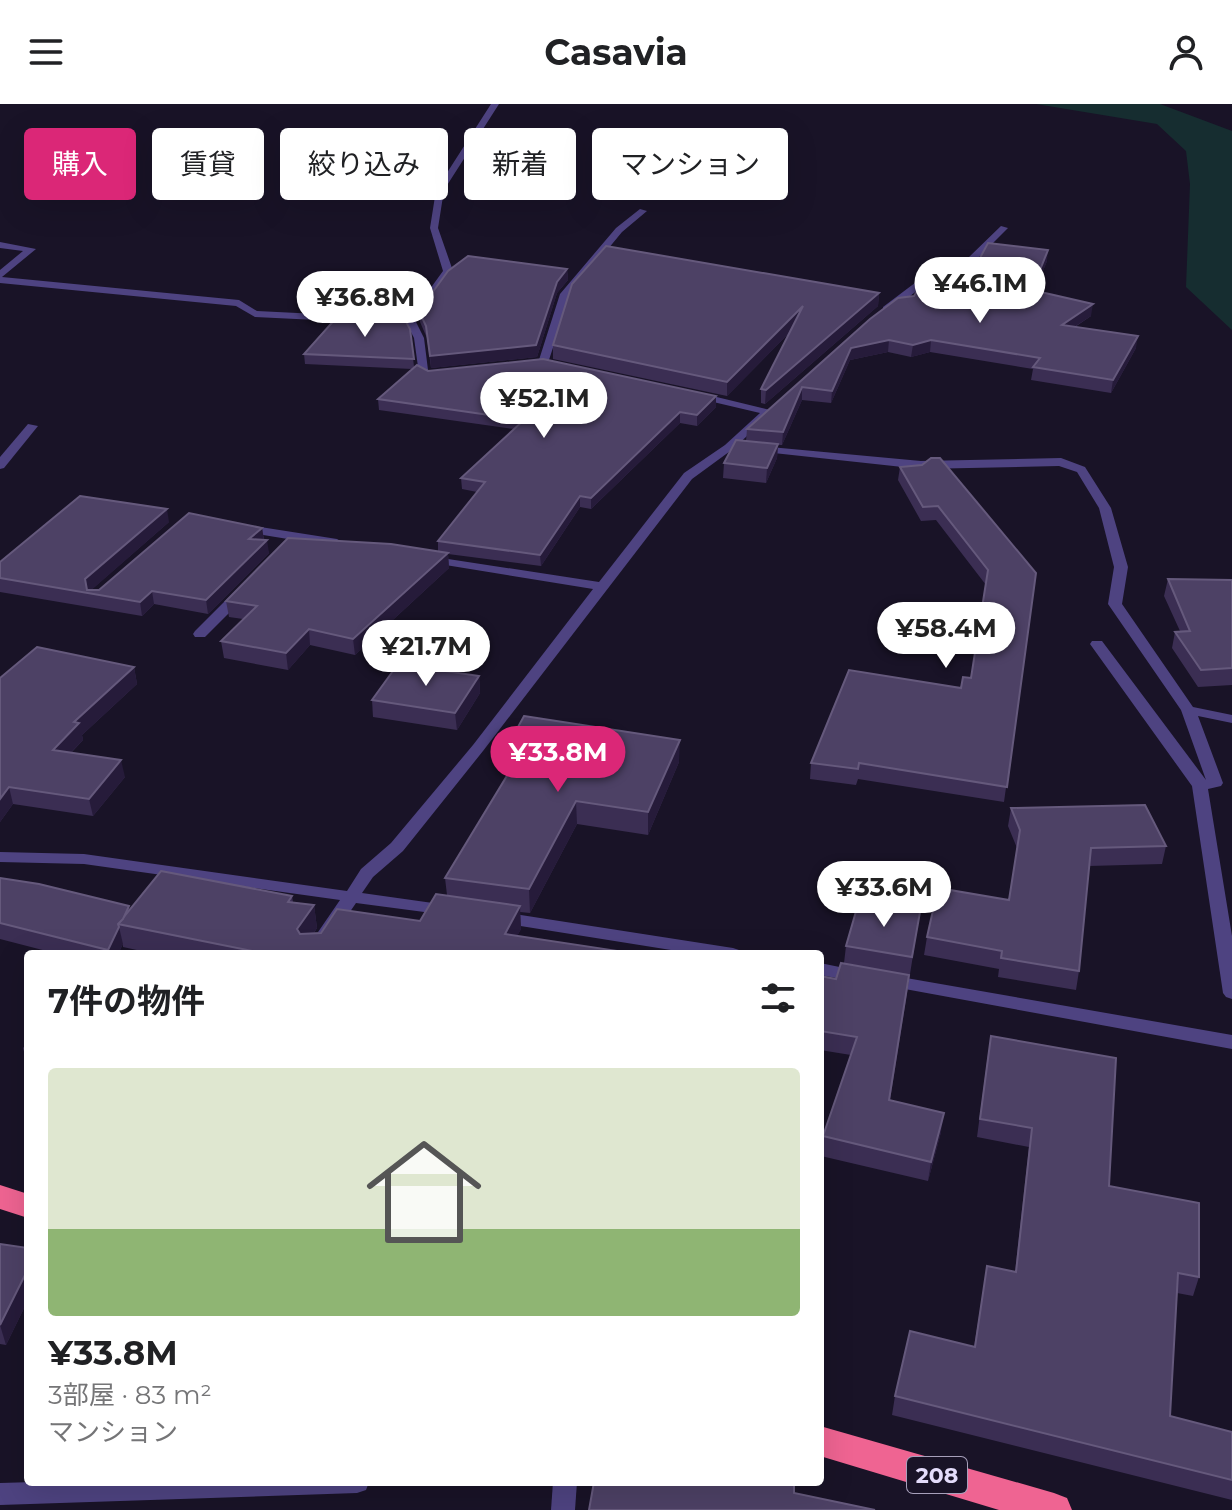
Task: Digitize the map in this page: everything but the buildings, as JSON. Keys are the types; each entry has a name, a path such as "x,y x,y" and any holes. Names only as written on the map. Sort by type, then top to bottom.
{"highway":[{"path":"0,1197 24,1205"},
{"name":"208","path":"824,1442 1054,1510"}],"street":[{"path":"411,322 448,271 434,228 440,190 495,104"},
{"path":"543,363 565,294 619,230 643,211"},
{"path":"874,319 943,266 972,259 1004,228"},
{"path":"0,245 31,249 0,277"},
{"path":"0,277 239,303 255,314 364,320"},
{"path":"396,321 411,322"},
{"path":"411,322 419,338 423,372 432,376 448,374"},
{"path":"527,365 543,363 557,366"},
{"path":"689,394 768,411"},
{"path":"315,950 367,873 397,847 478,748 688,476 729,447 780,402"},
{"path":"0,465 32,426"},
{"path":"729,447 921,465 1061,462 1081,470 1105,508 1121,567 1115,604 1188,710 1215,783 1200,786"},
{"path":"220,524 358,547"},
{"path":"286,548 296,537"},
{"path":"419,557 603,587"},
{"path":"200,634 254,580"},
{"path":"1097,644 1200,786 1232,993"},
{"path":"1188,710 1232,719"},
{"path":"0,857 84,859 458,912"},
{"path":"489,916 707,950"},
{"path":"824,970 1232,1042"},
{"path":"0,1494 238,1486"},
{"path":"563,1510 565,1486"}],"green space":[{"path":"1036,104 1160,104 1232,131 1232,330 1186,287 1190,184 1186,151 1157,124"}]}
